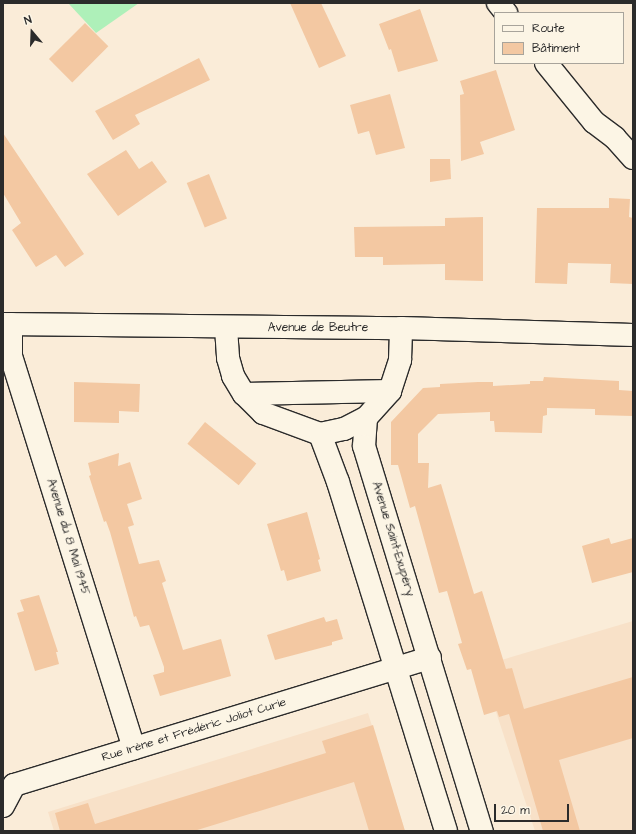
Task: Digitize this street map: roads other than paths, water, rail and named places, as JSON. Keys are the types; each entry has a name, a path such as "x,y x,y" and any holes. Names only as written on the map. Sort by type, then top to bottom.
{"street":[{"path":"498,3 505,12"},
{"path":"547,64 594,122 615,138 633,158"},
{"name":"Avenue de Beutre","path":"7,324 226,328 400,328 633,335"},
{"name":"Avenue du 8 Mai 1945","path":"7,324 11,356 134,748"},
{"path":"226,328 228,358 233,376 244,394 263,413 320,434 344,429 366,418 390,391 400,360 400,328"},
{"path":"244,394 390,391"},
{"name":"Avenue Saint-Exupéry","path":"366,418 364,446 482,831"},
{"path":"320,434 338,482 397,668 446,831"},
{"path":"397,668 430,658"},
{"name":"Rue Irène et Frédéric Joliot Curie","path":"3,806 9,779 134,748 397,668"}]}
